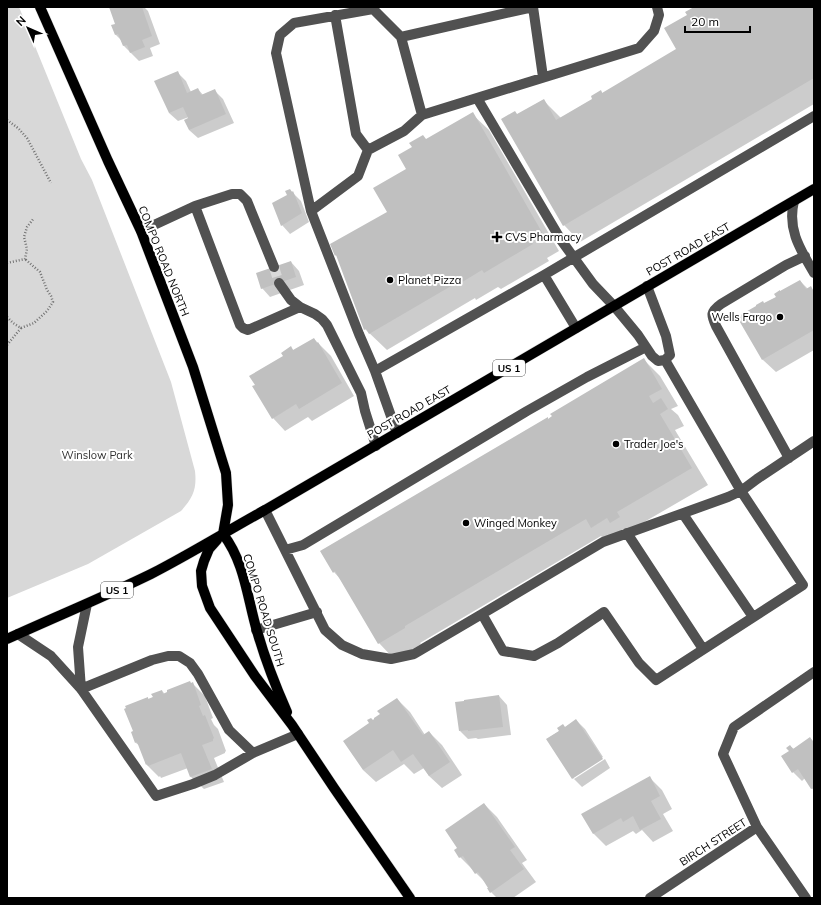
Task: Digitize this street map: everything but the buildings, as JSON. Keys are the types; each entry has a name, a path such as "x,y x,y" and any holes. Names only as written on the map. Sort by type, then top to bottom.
{"main road":[{"name":"COMPO ROAD NORTH","path":"40,7 108,161 141,231 193,367 226,473 228,505 223,534"},
{"name":"POST ROAD EAST","path":"7,639 87,604 152,573 223,534 814,189"},
{"name":"COMPO ROAD SOUTH","path":"295,729 271,675 256,630 240,564 223,534 209,549 201,571 202,586 210,608 255,676 295,729 410,898"}],"street":[{"path":"401,37 533,7 543,76"},
{"path":"311,211 358,176 368,150 404,131 422,115 543,76 639,48 654,31 659,14 657,7"},
{"path":"397,433 375,371 311,211 276,53 280,34 294,23 373,8 401,37 422,115"},
{"path":"335,15 356,134 368,150"},
{"path":"477,98 557,233 593,284 638,335 652,356 658,361 665,360 670,355 669,348 647,286"},
{"path":"375,371 544,275 814,116"},
{"path":"141,231 195,206 232,194 240,194 247,201 274,267"},
{"path":"794,201 791,211 793,229 804,256 814,272"},
{"path":"195,206 240,325 243,328 248,330 300,307"},
{"path":"789,458 712,317 714,310 721,304 786,265 804,256"},
{"path":"544,275 576,328"},
{"path":"279,283 291,300 300,307 315,314 322,319 326,325 361,392 365,411 376,446"},
{"path":"285,550 303,545 526,411 587,377 646,347"},
{"path":"482,614 503,651 534,656 558,643 604,612 639,663 656,680 803,585 741,491 665,360"},
{"path":"265,510 325,630 342,645 362,654 391,659 414,654 603,542 683,514 741,491 814,441"},
{"path":"683,514 753,617"},
{"path":"627,533 703,649"},
{"path":"80,689 78,647 87,604"},
{"path":"256,630 317,612"},
{"path":"18,634 51,656 80,689 156,796 193,784 216,774 295,729"},
{"path":"80,689 152,660 168,656 179,656 190,663 198,674 229,730 253,753"},
{"name":"BIRCH STREET","path":"650,898 757,827 723,754 734,727 814,672"},
{"path":"757,827 806,898"}],"path":[{"path":"7,120 18,128 27,138 51,183"},
{"path":"26,259 27,249 24,237 27,227 34,218"},
{"path":"7,263 26,259"},
{"path":"7,345 21,328 34,323 47,311 53,302 40,272 26,259"},
{"path":"7,317 21,328"}],"green space":[{"name":"Winslow Park","path":"7,7 19,7 81,159 92,180 171,382 195,471 195,488 189,502 181,511 88,564 7,598"}],"tunnel":[{"path":"274,267 279,283"}],"place":[{"name":"CVS Pharmacy","path":"497,237"},
{"name":"Planet Pizza","path":"390,280"},
{"name":"Wells Fargo","path":"780,317"},
{"name":"Trader Joe's","path":"616,444"},
{"name":"Winged Monkey","path":"466,523"}]}
